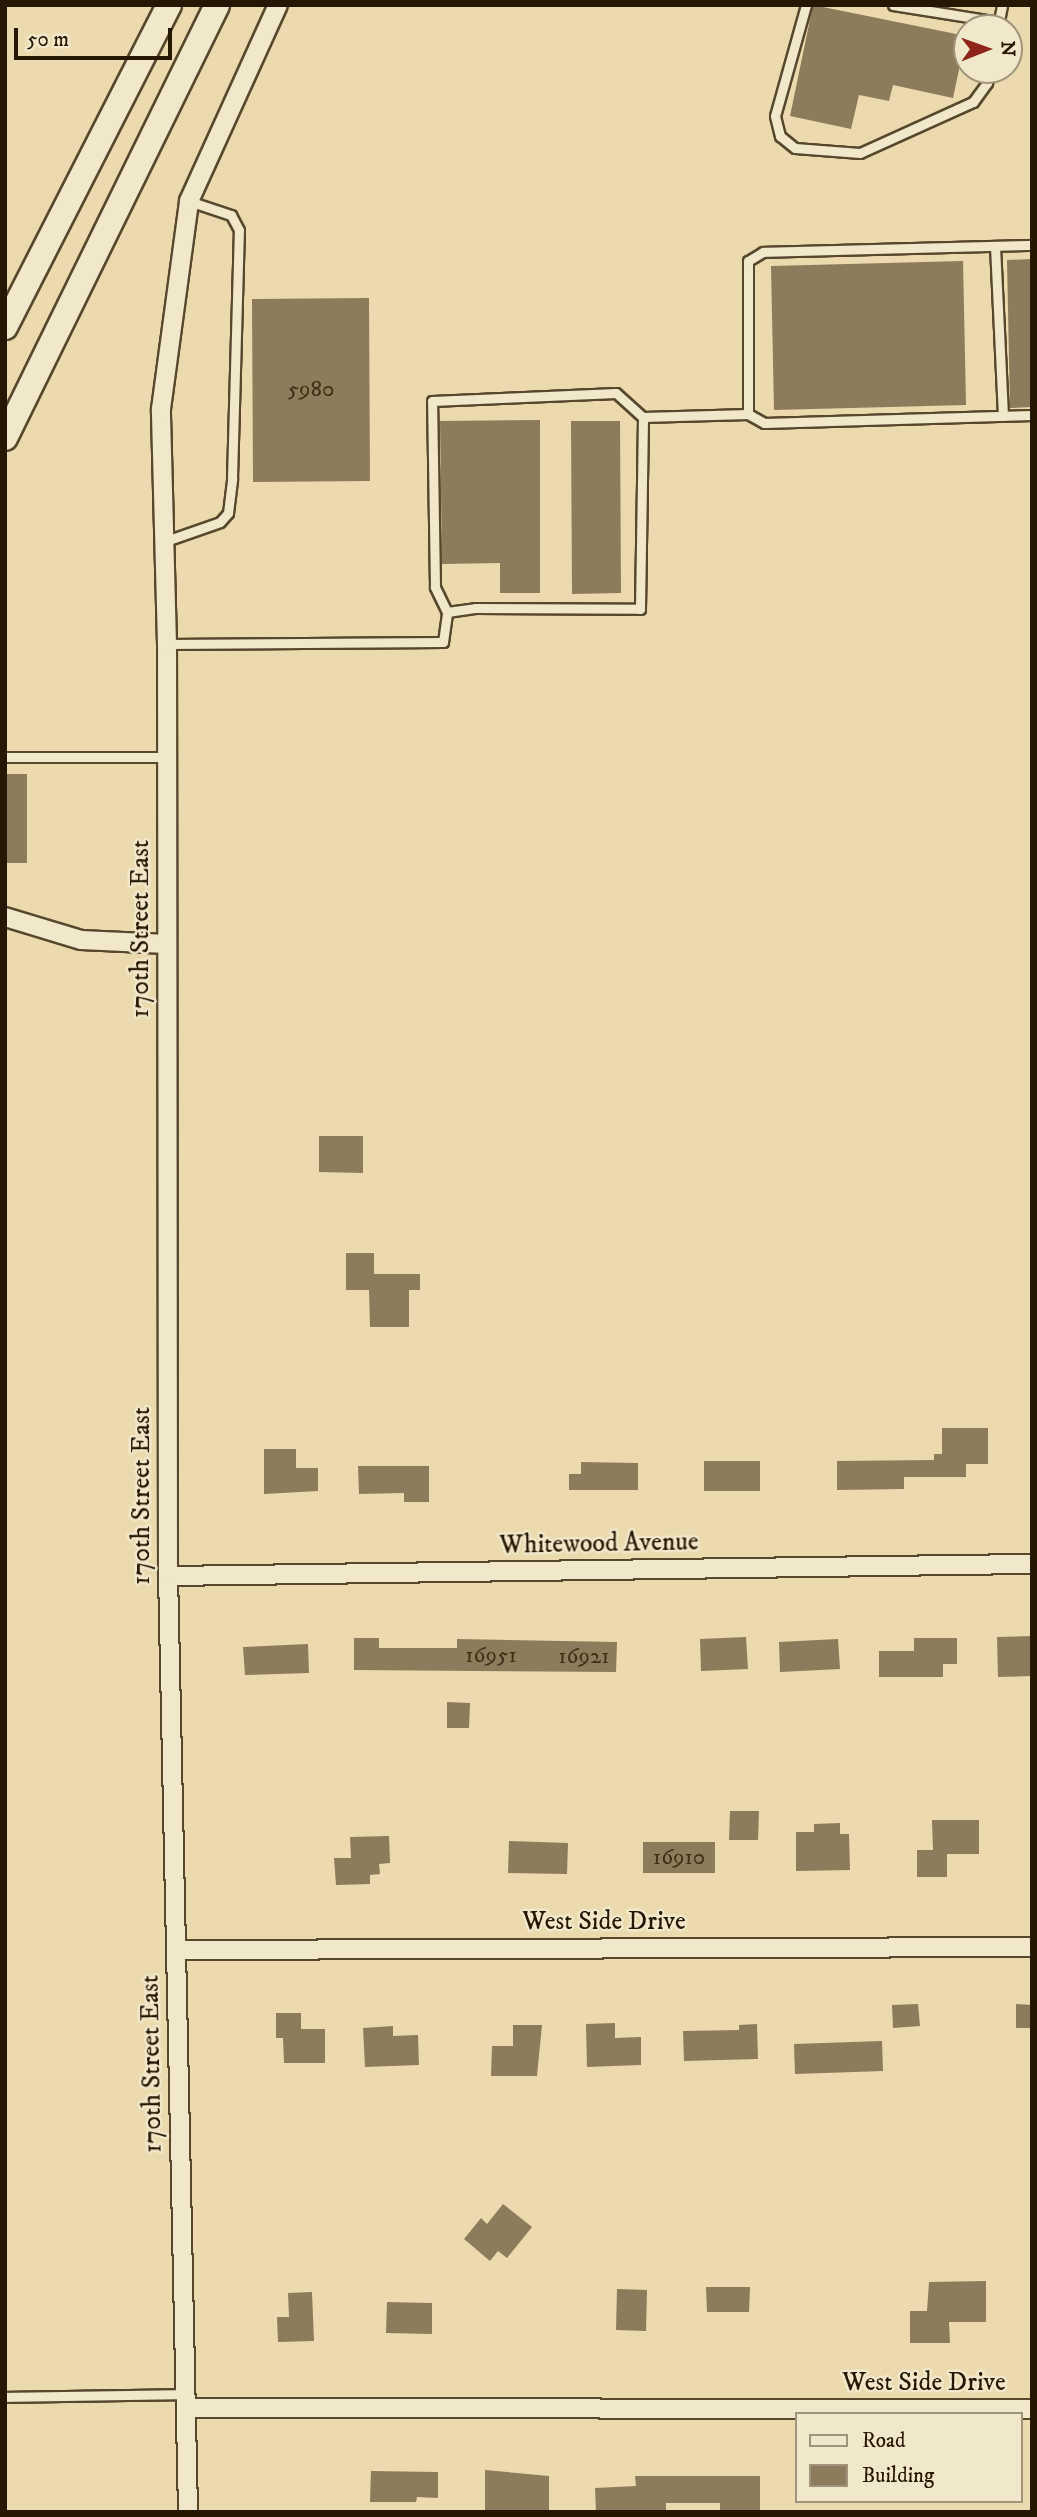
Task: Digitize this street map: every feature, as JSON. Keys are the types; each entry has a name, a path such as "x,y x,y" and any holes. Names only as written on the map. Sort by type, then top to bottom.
{"main road":[{"path":"5,327 169,5"},
{"path":"5,438 217,5"}],"street":[{"name":"170th Street East","path":"188,2512 168,1576 167,644 161,409 188,201 278,5"},
{"path":"5,917 81,940 167,944"},
{"name":"Whitewood Avenue","path":"168,1576 1032,1564"},
{"name":"West Side Drive","path":"176,1950 1032,1947"},
{"name":"West Side Drive","path":"187,2401 1032,2409"}],"lane":[{"path":"806,5 775,116 780,136 795,148 860,153 973,102 986,84"},
{"path":"893,5 953,16"},
{"path":"163,542 220,522 228,513 232,478 239,230 231,215 188,201"},
{"path":"995,246 1003,416"},
{"path":"748,414 748,261 763,252 1032,246"},
{"path":"167,644 443,642 447,612 435,587 432,401 616,393 643,417 748,414 764,423 1032,415"},
{"path":"447,612 475,608 640,609 643,417"},
{"path":"5,757 167,757"},
{"path":"5,2397 187,2401"}],"building":[{"path":"813,5 953,33 953,84 956,84 953,98 893,85 889,101 859,95 851,129 790,116"},
{"path":"1032,259 1032,407 1010,408 1007,260"},
{"path":"963,261 966,405 774,410 771,266"},
{"path":"369,298 370,481 253,482 252,299"},
{"path":"540,420 540,593 500,593 500,563 442,564 440,421"},
{"path":"571,421 620,421 621,593 572,594"},
{"path":"5,774 27,774 27,863 5,863"},
{"path":"319,1136 363,1136 363,1173 319,1172"},
{"path":"346,1253 374,1253 374,1274 420,1274 420,1290 409,1290 409,1327 370,1327 369,1290 346,1290"},
{"path":"942,1428 988,1428 988,1464 966,1464 966,1477 904,1477 904,1489 837,1490 837,1461 934,1460 934,1454 942,1454"},
{"path":"264,1449 296,1449 296,1468 318,1468 318,1491 264,1494"},
{"path":"704,1461 760,1461 760,1491 704,1491"},
{"path":"581,1462 638,1463 638,1490 569,1490 569,1474 581,1474"},
{"path":"358,1466 429,1466 429,1502 404,1502 404,1493 359,1494"},
{"path":"1032,1636 1032,1676 998,1677 997,1637"},
{"path":"746,1637 748,1669 701,1671 700,1639"},
{"path":"354,1638 379,1638 379,1648 457,1648 457,1639 617,1642 616,1672 354,1670"},
{"path":"914,1638 957,1638 957,1664 943,1664 943,1677 879,1677 879,1651 914,1651"},
{"path":"838,1639 840,1669 780,1672 779,1642"},
{"path":"308,1644 309,1673 245,1675 243,1647"},
{"path":"447,1702 470,1703 469,1728 447,1728"},
{"path":"730,1811 759,1811 758,1840 729,1840"},
{"path":"932,1820 979,1820 979,1854 947,1854 947,1877 917,1877 917,1850 933,1850"},
{"path":"840,1823 840,1834 849,1834 850,1870 796,1871 796,1832 814,1832 814,1824"},
{"path":"389,1836 390,1863 379,1864 380,1874 370,1875 370,1884 336,1885 334,1858 351,1858 350,1837"},
{"path":"509,1841 568,1843 567,1874 508,1873"},
{"path":"643,1842 715,1842 715,1873 643,1873"},
{"path":"918,2004 920,2026 893,2028 892,2005"},
{"path":"1016,2004 1032,2005 1032,2028 1016,2028"},
{"path":"276,2013 301,2013 301,2029 325,2029 325,2063 284,2063 283,2038 276,2038"},
{"path":"615,2023 615,2038 641,2037 641,2065 587,2067 586,2024"},
{"path":"757,2024 758,2059 684,2061 683,2031 739,2030 739,2025"},
{"path":"513,2025 542,2025 537,2076 491,2076 492,2046 513,2046"},
{"path":"393,2026 393,2036 418,2035 419,2065 365,2067 363,2028"},
{"path":"882,2041 883,2071 795,2074 794,2044"},
{"path":"503,2204 532,2227 507,2258 498,2251 490,2261 464,2239 481,2218 487,2224"},
{"path":"986,2281 986,2322 949,2322 950,2343 910,2343 910,2311 927,2311 929,2282"},
{"path":"706,2287 750,2287 749,2312 707,2312"},
{"path":"617,2289 647,2290 646,2331 616,2330"},
{"path":"312,2292 314,2341 278,2342 277,2317 289,2317 288,2293"},
{"path":"387,2302 432,2303 432,2334 386,2333"},
{"path":"485,2470 549,2476 549,2512 485,2512"},
{"path":"371,2471 438,2472 438,2498 417,2497 416,2502 370,2502"},
{"path":"635,2476 760,2476 760,2510 720,2510 720,2503 666,2503 666,2512 596,2512 595,2488 636,2486"}]}
